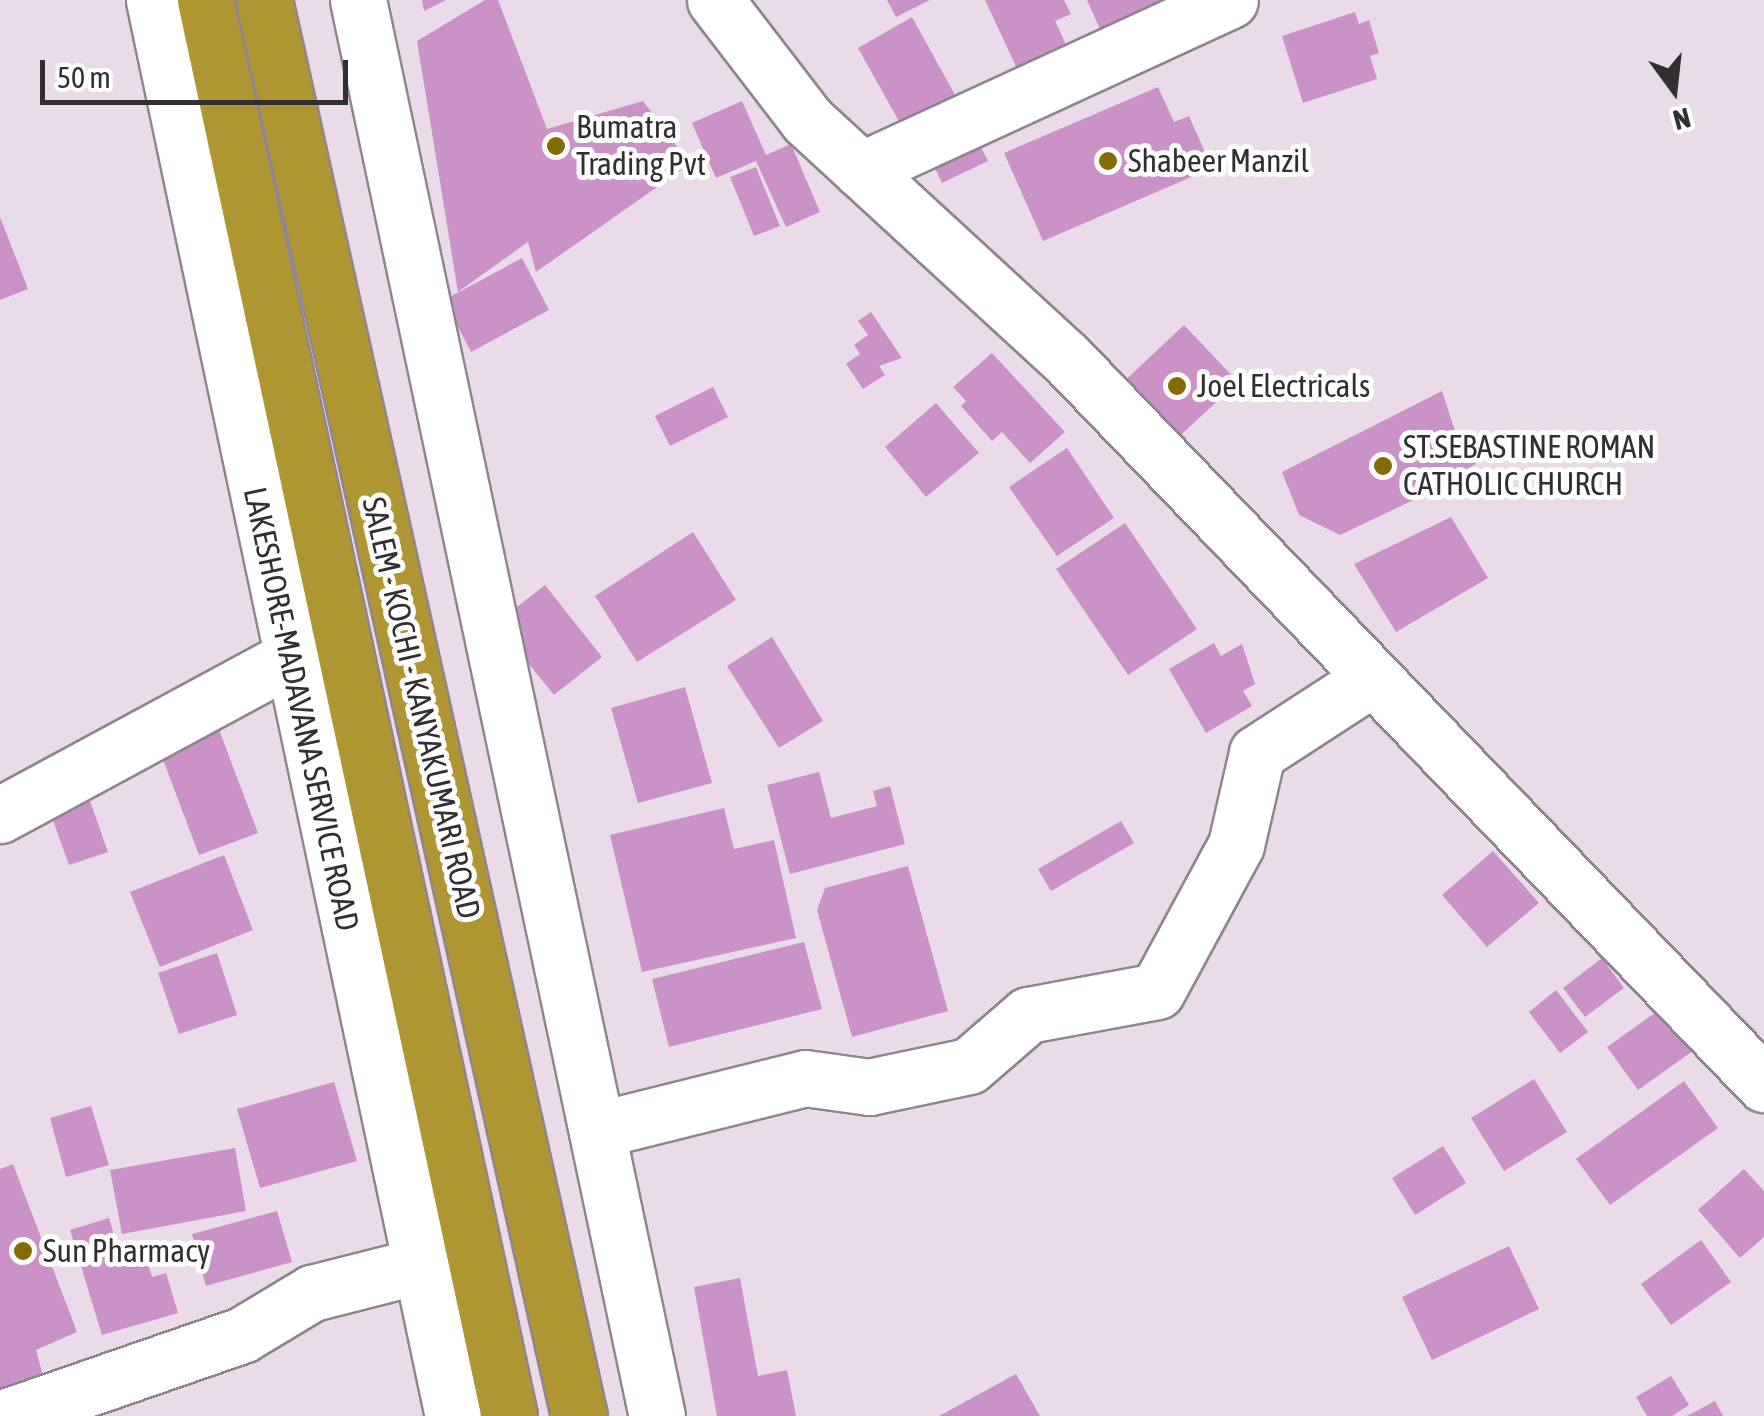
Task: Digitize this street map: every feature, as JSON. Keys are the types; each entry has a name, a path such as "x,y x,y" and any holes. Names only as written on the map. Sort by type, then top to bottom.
{"highway":[{"name":"SALEM - KOCHI - KANYAKUMARI ROAD","path":"205,0 509,1416"},
{"name":"SALEM - KOCHI - KANYAKUMARI ROAD","path":"264,0 579,1416"}],"street":[{"name":"LAKESHORE-MADAVANA SERVICE ROAD","path":"154,0 288,659 453,1416"},
{"path":"358,0 658,1416"},
{"path":"715,0 806,120 1067,358 1371,680 1764,1084"},
{"path":"861,170 1230,0"},
{"path":"0,815 288,659"},
{"path":"597,1130 805,1078 869,1086 969,1066 1028,1015 1157,991 1236,845 1257,753 1371,680"},
{"path":"8,1416 242,1335 312,1293 422,1266"}],"building":[{"path":"422,0 446,0 424,11"},
{"name":"Bumatra Trading Pvt","path":"485,0 498,0 547,129 643,101 690,164 536,272 528,242 458,292 417,41"},
{"path":"887,0 930,0 896,17"},
{"path":"985,0 1064,0 1071,14 1055,21 1070,53 1020,75"},
{"path":"1087,0 1193,0 1109,49"},
{"path":"1355,12 1359,24 1369,20 1379,53 1370,56 1377,79 1303,103 1282,36"},
{"path":"912,17 955,95 901,125 858,48"},
{"name":"Shabeer Manzil","path":"1158,87 1174,122 1189,116 1212,168 1043,241 1004,153"},
{"path":"742,101 766,155 791,144 820,212 786,227 756,161 716,178 692,123"},
{"path":"973,131 988,161 942,183 928,153"},
{"path":"756,167 780,226 754,236 730,177"},
{"path":"0,217 28,289 0,300"},
{"path":"522,258 549,310 471,352 444,300"},
{"path":"871,312 902,358 879,366 885,375 863,389 846,364 860,354 854,345 868,335 858,321"},
{"name":"Joel Electricals","path":"1184,325 1238,382 1169,446 1116,389"},
{"path":"992,353 1065,432 1030,463 1002,432 992,441 961,406 966,401 953,387"},
{"path":"713,387 728,417 670,446 655,416"},
{"name":"ST.SEBASTINE ROMAN CATHOLIC CHURCH","path":"1442,391 1458,440 1481,460 1447,484 1340,535 1299,515 1282,472"},
{"path":"936,403 979,453 926,497 885,447"},
{"path":"1067,448 1114,518 1057,556 1009,487"},
{"path":"1451,517 1488,578 1396,632 1354,564"},
{"path":"1125,523 1197,629 1128,675 1056,569"},
{"path":"693,532 736,600 637,662 595,596"},
{"path":"545,585 602,657 554,695 496,623"},
{"path":"772,637 823,721 779,748 727,666"},
{"path":"1214,643 1221,656 1242,644 1255,684 1243,691 1252,706 1206,733 1169,669"},
{"path":"685,687 712,783 638,803 611,708"},
{"path":"218,727 258,833 199,855 159,749"},
{"path":"819,772 831,818 877,806 873,791 890,786 905,844 790,874 767,785"},
{"path":"89,798 108,852 69,865 50,812"},
{"path":"724,808 734,849 774,840 796,938 642,972 610,835"},
{"path":"1121,821 1134,843 1051,891 1038,869"},
{"path":"1493,851 1539,903 1487,947 1442,895"},
{"path":"224,855 253,930 160,967 130,892"},
{"path":"908,866 948,1011 852,1037 817,910 825,888"},
{"path":"804,942 822,1009 669,1047 652,979"},
{"path":"217,953 237,1015 179,1034 158,973"},
{"path":"1602,958 1624,988 1585,1017 1563,988"},
{"path":"1556,990 1588,1032 1560,1053 1529,1012"},
{"path":"1666,1005 1697,1048 1638,1090 1607,1047"},
{"path":"1534,1079 1567,1132 1504,1171 1471,1118"},
{"path":"1684,1081 1718,1128 1610,1205 1576,1159"},
{"path":"334,1082 357,1161 260,1188 237,1109"},
{"path":"91,1106 109,1165 66,1177 50,1118"},
{"path":"1443,1146 1466,1183 1415,1215 1392,1178"},
{"path":"235,1148 246,1211 122,1234 110,1170"},
{"name":"Sun Pharmacy","path":"13,1164 77,1332 36,1350 46,1387 0,1404 0,1169"},
{"path":"1744,1169 1764,1191 1764,1237 1740,1258 1698,1210"},
{"path":"277,1211 292,1262 206,1286 192,1234"},
{"path":"109,1218 120,1255 143,1248 152,1277 166,1273 178,1313 102,1335 70,1230"},
{"path":"1701,1240 1731,1282 1671,1325 1641,1284"},
{"path":"1509,1246 1539,1309 1432,1360 1402,1297"},
{"path":"740,1278 758,1376 787,1370 796,1416 717,1416 694,1287"},
{"path":"1016,1374 1040,1416 939,1416"},
{"path":"1671,1376 1689,1405 1672,1416 1647,1416 1636,1397"},
{"path":"1715,1401 1723,1416 1687,1416"}],"place":[{"name":"Bumatra Trading Pvt","path":"556,146"},
{"name":"Shabeer Manzil","path":"1108,161"},
{"name":"Joel Electricals","path":"1177,386"},
{"name":"ST.SEBASTINE ROMAN CATHOLIC CHURCH","path":"1383,466"},
{"name":"Sun Pharmacy","path":"23,1251"}]}
